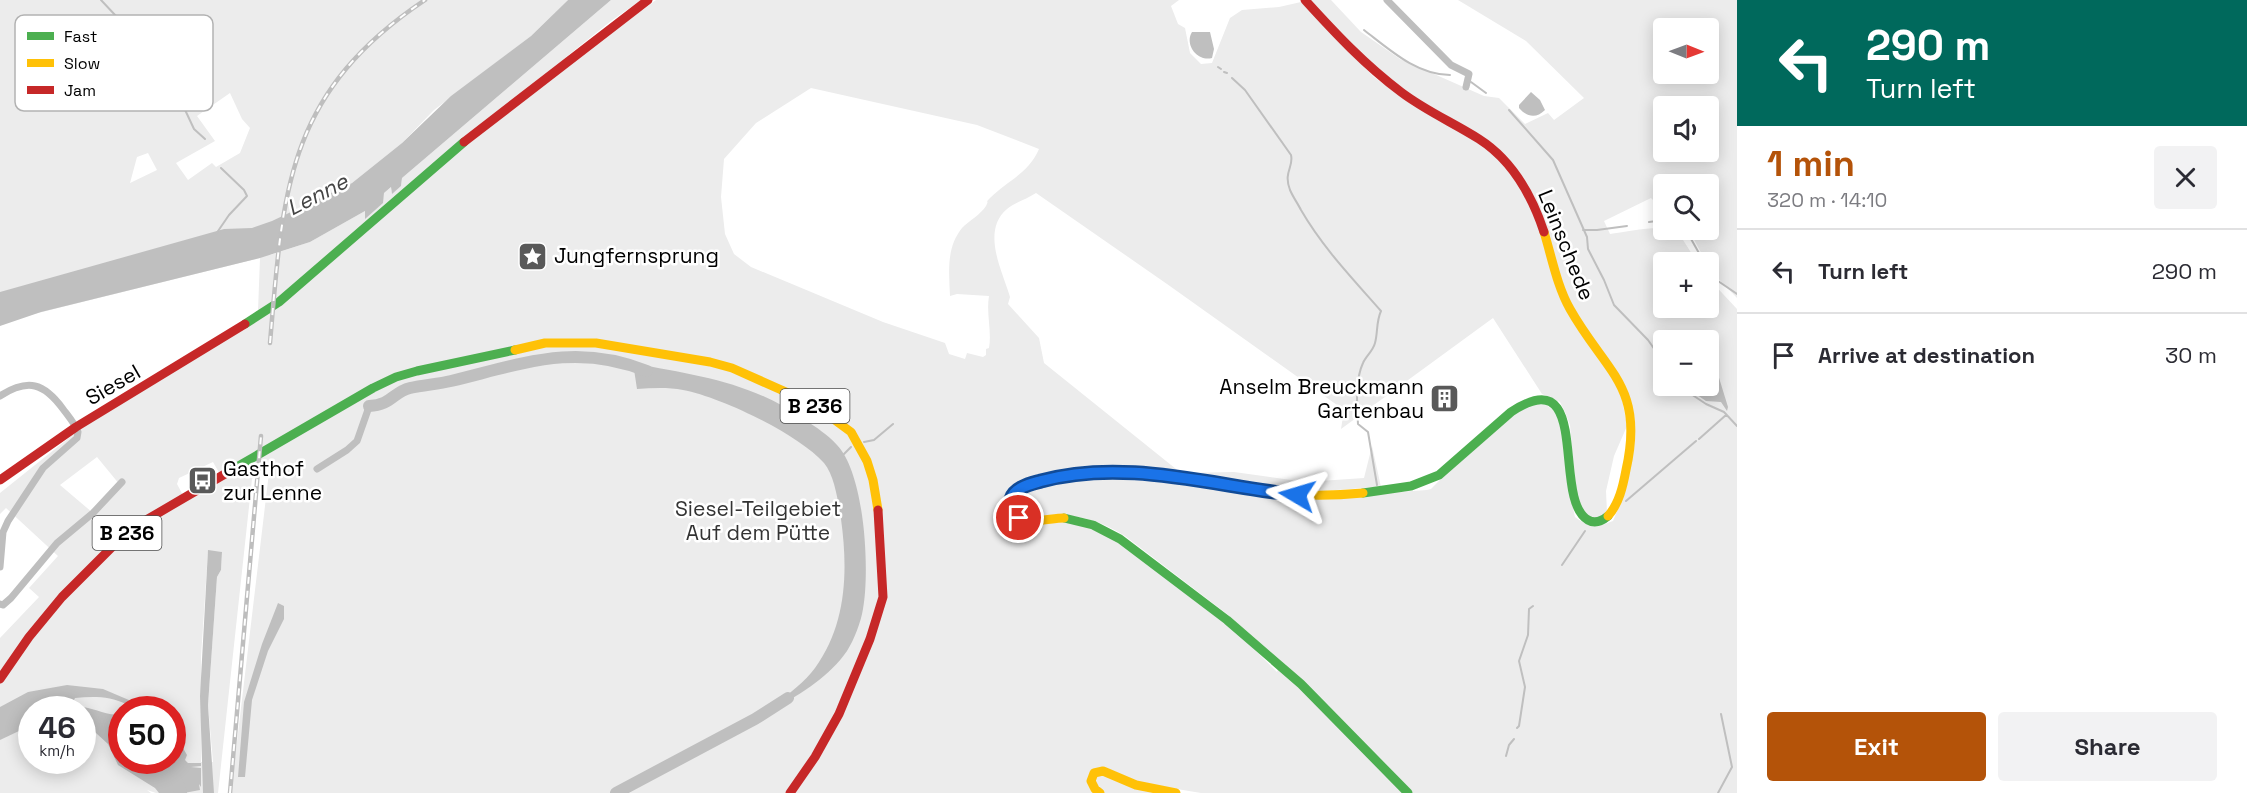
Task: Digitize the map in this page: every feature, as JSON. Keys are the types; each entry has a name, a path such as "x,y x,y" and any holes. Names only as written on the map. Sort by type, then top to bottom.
{"main road":[{"name":"Siesel","path":"76,427 182,364 279,302 446,156 648,0"},
{"name":"Leinschede","path":"1305,0 1364,61 1394,87 1416,104 1479,138 1510,167 1530,197 1565,298 1620,381 1631,418 1629,453 1620,496 1612,512 1598,522 1585,519 1578,510 1566,426 1562,413 1554,404 1540,399 1530,400 1500,421 1432,480 1408,488 1297,495 1155,475 1087,472 1030,484 1017,490 1011,497 1010,504 1013,513 1022,519 1062,518 1088,522 1109,532 1138,551 1264,651 1341,723 1408,793"},
{"name":"B 236","path":"0,679 24,642 50,610 118,540 136,526 373,388 396,377 417,371 545,343 596,343 710,362 746,373 813,404 836,419 851,432 867,460 873,480 880,526 883,575 881,609 839,714 815,757 790,793"},
{"path":"0,480 76,427"},
{"path":"1100,793 1091,781 1094,773 1099,771 1136,786 1176,793"}],"street":[{"path":"1387,0 1451,65 1469,74 1466,87"},
{"path":"0,396 22,385 39,386 54,396 76,427"},
{"name":"Siesel","path":"0,567 5,526 43,468 77,438 76,427"},
{"path":"0,604 3,605 11,598 57,543 93,513 123,482"}],"green space":[{"name":"Siesel-Teilgebiet Auf dem Pütte","path":"0,0 568,0 531,36 434,110 402,143 352,183 334,193 270,255 310,242 365,211 365,218 382,203 384,193 391,187 392,193 401,186 402,178 611,0 641,0 566,57 614,31 656,0 1179,0 1171,6 1178,24 1185,28 1190,53 1201,64 1212,63 1230,18 1242,10 1279,7 1301,2 1374,77 1416,108 1375,71 1310,0 1331,0 1361,32 1400,59 1484,96 1499,98 1525,124 1548,113 1554,120 1584,98 1526,41 1458,0 1737,0 1737,298 1719,279 1719,252 1701,252 1694,240 1719,240 1719,174 1653,174 1653,200 1651,198 1604,221 1610,234 1653,228 1653,240 1683,240 1691,252 1653,252 1653,318 1719,318 1719,290 1737,309 1737,793 1201,793 1165,787 1163,793 227,793 231,792 270,464 252,479 218,793 156,793 147,790 151,793 0,793 0,638 39,597 29,588 58,556 6,508 0,514 0,493 80,429 258,311 260,258 34,314 0,325","holes":["811,88 977,125 1039,149 1029,165 990,198 984,209 962,228 953,244 949,269 950,296 957,294 989,296 990,342 986,355 983,357 967,353 965,359 949,354 945,343 883,322 751,267 734,254 725,234 721,197 724,159 756,123","148,153 157,170 130,183 137,157","1036,193 1344,410 1341,429 1493,318 1542,394 1560,402 1565,412 1570,425 1576,492 1584,515 1592,520 1607,513 1606,491 1614,456 1627,426 1621,393 1633,417 1618,509 1613,521 1593,526 1575,517 1563,426 1552,409 1543,404 1533,404 1508,417 1479,441 1431,489 1427,490 1295,499 1161,481 1089,476 1046,483 1021,493 1017,497 1016,508 1022,514 1079,517 1101,524 1125,536 1227,614 1286,665 1280,664 1277,672 1228,623 1110,536 1075,523 1010,515 1008,509 1008,496 1025,484 1076,471 1104,469 1133,469 1191,475 1299,491 1381,487 1372,446 1364,478 1305,482 1234,472 1181,473 1044,363 1039,338 1008,304 1010,297 996,251 995,228 999,218 1007,209","97,457 120,485 93,513 60,485","213,462 221,476 184,497 177,484 179,478","208,551 222,552 221,570 217,577 208,705 213,762 201,762 201,657"]}],"shaded area":[{"path":"568,0 611,0 402,178 401,186 392,194 391,187 384,193 383,203 365,219 365,211 310,242 260,258 41,312 0,326 0,292 224,229 252,228 272,221 352,183 402,143 451,96 531,36"},
{"path":"1192,32 1210,32 1214,49 1212,58 1207,59 1197,55 1191,47"},
{"path":"1531,92 1540,100 1545,110 1535,116 1528,115 1519,108"},
{"path":"633,363 701,376 764,396 830,438 846,459 854,478 865,548 865,592 861,620 850,647 840,660 824,676 776,708 775,705 802,683 815,668 826,651 839,615 844,577 843,538 836,490 831,475 824,463 812,452 758,418 717,400 683,390 637,389"},
{"path":"1719,378 1728,407 1727,411 1721,402 1706,401 1699,396 1719,396"},
{"path":"208,550 222,552 221,570 217,577 208,705 214,793 203,793 200,696"},
{"path":"278,603 284,606 284,619 268,651 252,700 245,777 238,777 244,702 262,644"},
{"path":"67,685 103,689 119,696 108,696 108,698 21,696 28,692"},
{"path":"18,697 18,731 0,740 0,707"},
{"path":"96,710 108,714 108,744 96,733"},
{"path":"186,761 201,763 201,766 191,767 201,768 200,790 184,793 182,788 177,790 178,793 159,793 132,774 186,774"}],"waterway":[{"path":"101,0 115,15"},
{"path":"1364,30 1415,66 1426,71 1450,75"},
{"path":"1232,78 1245,90 1291,155 1288,184 1310,224 1339,263 1381,311 1374,346 1360,370 1357,393 1358,424 1368,432 1377,485"},
{"path":"1471,82 1486,93"},
{"path":"1509,110 1553,160 1587,237 1588,249 1614,305 1653,347"},
{"path":"186,111 194,129 205,139"},
{"path":"216,234 229,215 247,196 244,190 221,168"},
{"path":"1649,222 1653,221"},
{"path":"1583,230 1627,226"},
{"path":"1692,240 1698,252"},
{"path":"1719,282 1737,294"},
{"path":"369,406 388,401 410,388 549,359 596,358 621,362 647,371"},
{"path":"1694,396 1724,412 1737,426"},
{"path":"317,469 357,441 370,404"},
{"path":"1699,439 1726,415"},
{"path":"864,442 874,440 893,424"},
{"path":"1626,501 1696,441"},
{"path":"844,454 851,447"},
{"path":"1562,565 1585,531"},
{"path":"1517,728 1525,687 1519,661 1528,635 1529,609 1533,606"},
{"path":"616,793 755,719 788,698"},
{"path":"1718,793 1732,767 1721,714"},
{"path":"1506,756 1509,745 1514,739"},
{"name":"Lenne","path":"174,774 181,793"}],"railway":[{"path":"270,343 280,238 288,192 300,149 318,109 344,71 379,35 425,0"},
{"path":"230,793 261,436"}],"traffic: fast":[{"path":"245,324 279,302 464,142"},
{"path":"230,471 396,377 515,350"},
{"path":"1363,493 1411,486 1439,475 1511,412 1536,400 1552,403 1562,417 1577,507 1588,520 1593,522 1608,516"},
{"path":"1064,518 1093,525 1120,539 1227,620 1301,684 1408,793"}],"traffic: slow":[{"path":"1544,232 1565,300 1619,382 1626,399 1631,442 1622,488 1608,516"},
{"path":"515,350 545,343 596,343 710,362 732,368 813,404 851,432 867,461 878,510"},
{"path":"1064,518 1023,519 1012,511 1011,499 1023,487 1034,483 1078,474 1105,473 1159,476 1291,494 1363,493"},
{"path":"1100,793 1091,781 1094,773 1103,771 1136,785 1176,793"}],"traffic: jam":[{"path":"464,142 648,0"},
{"path":"1305,0 1351,48 1388,82 1420,105 1479,139 1501,157 1527,192 1544,232"},
{"path":"0,480 76,427 245,324"},
{"path":"0,679 29,637 62,597 116,543 136,526 230,471"},
{"path":"790,793 815,757 839,714 870,639 883,597 878,510"}],"place":[{"name":"Jungfernsprung","path":"533,256"},
{"name":"Anselm Breuckmann Gartenbau","path":"1445,399"},
{"name":"Gasthof zur Lenne","path":"202,481"}],"route":[{"path":"1019,518 1012,511 1010,504 1011,497 1017,490 1030,484 1087,472 1155,475 1297,495"}]}
